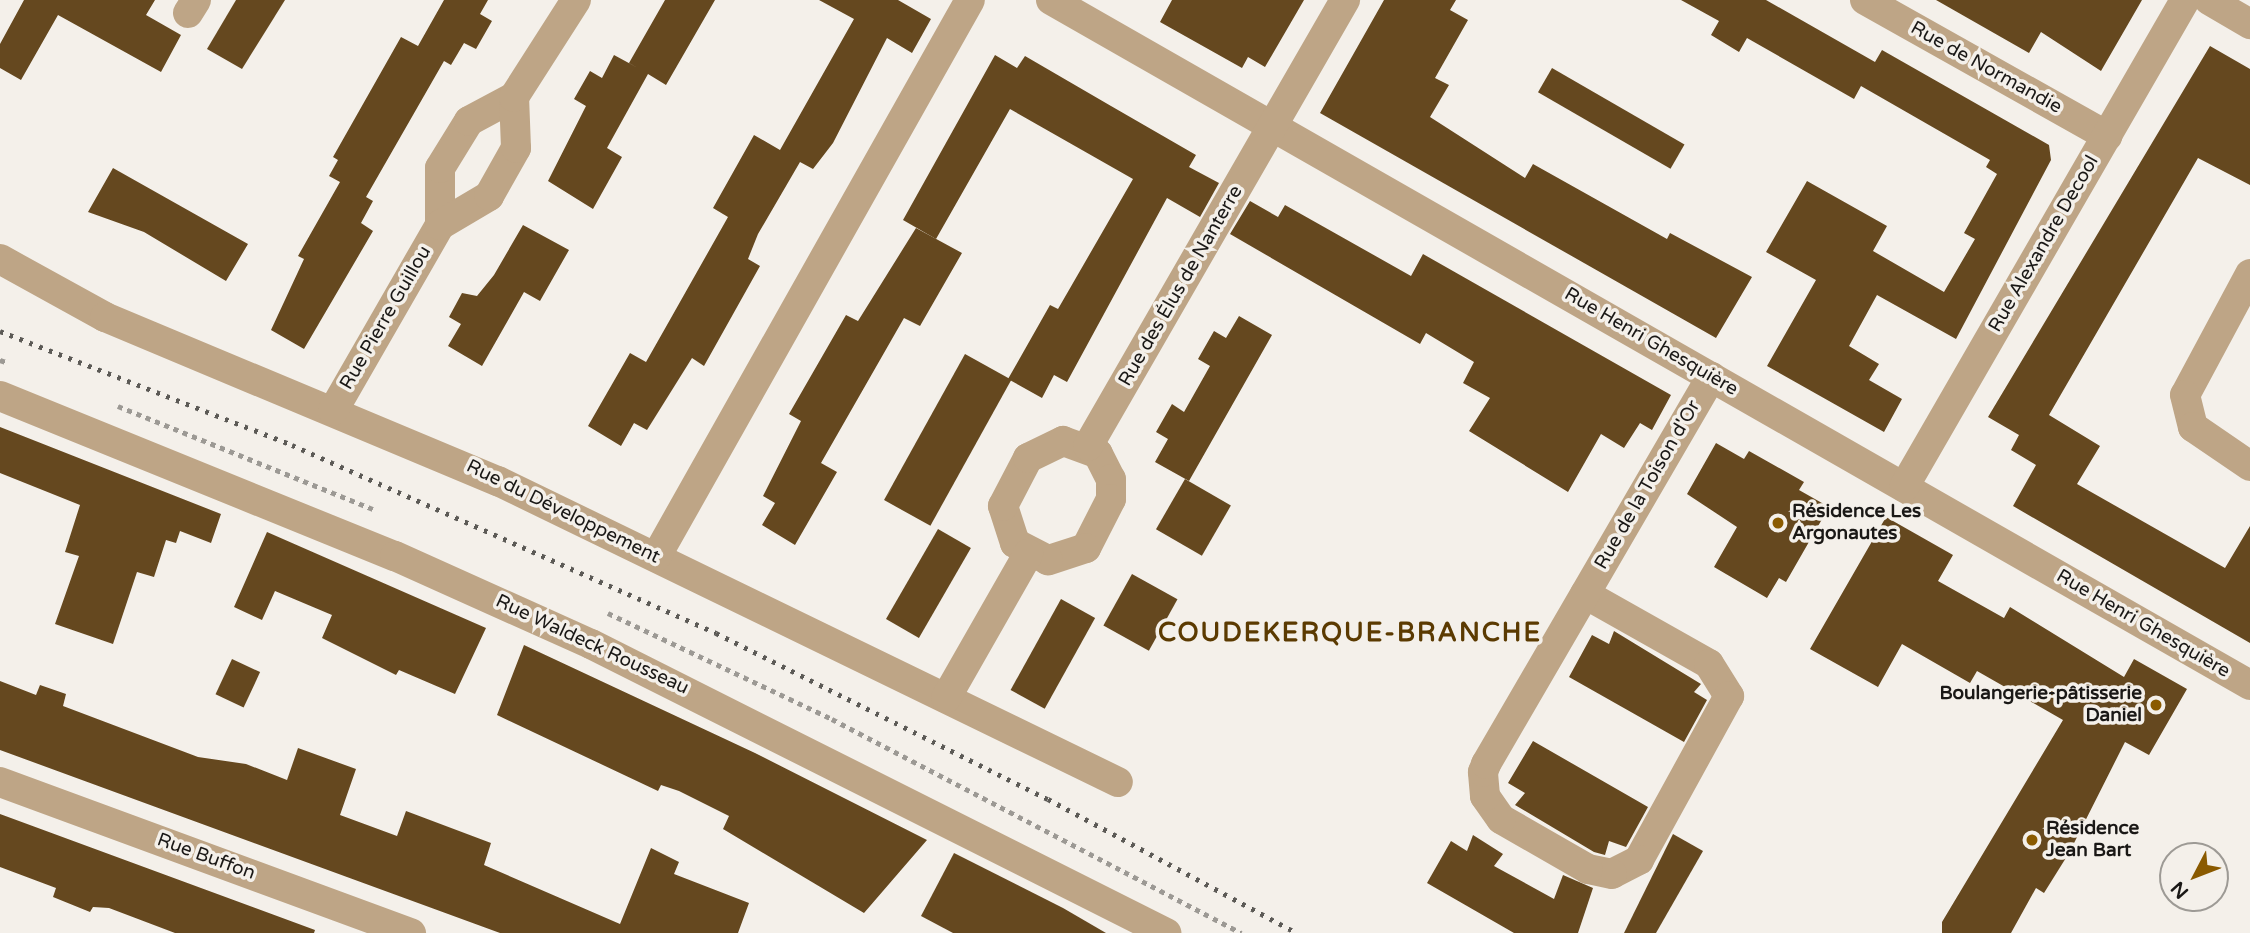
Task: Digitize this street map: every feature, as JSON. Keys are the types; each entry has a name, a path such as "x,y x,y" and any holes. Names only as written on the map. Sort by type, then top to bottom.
{"street":[{"name":"Rue Pierre Guillou","path":"440,226 440,168 469,121 514,97 576,0"},
{"path":"656,557 970,0"},
{"name":"Rue Henri Ghesquière","path":"1051,0 2250,685"},
{"name":"Rue des Élus de Nanterre","path":"1088,446 1345,0"},
{"name":"Rue de Normandie","path":"1866,0 2107,136"},
{"name":"Rue Alexandre Decool","path":"1903,487 2185,0"},
{"path":"2209,0 2250,24"},
{"name":"Rue Pierre Guillou","path":"332,411 440,226 489,196 516,148 514,97"},
{"name":"Rue du Développement","path":"0,259 96,313 332,411 656,557 1118,782"},
{"path":"2250,274 2185,395 2193,427 2250,466"},
{"name":"Rue de la Toison d'Or","path":"1585,594 1709,664 1729,696 1639,860 1612,874 1588,869 1501,819 1482,780 1585,594 1711,377"},
{"name":"Rue Waldeck Rousseau","path":"0,396 395,556 591,643 1166,933"},
{"path":"1063,441 1088,446 1111,479 1099,530 1069,558 1028,554 1009,535 1003,516 1013,477 1043,446 1063,441"},
{"path":"946,698 1028,554"},
{"name":"Rue Buffon","path":"0,782 411,933"}],"building":[{"path":"24,0 155,0 146,15 181,35 161,72 58,15 21,80 0,68 0,44"},
{"path":"236,0 285,0 242,69 207,49"},
{"path":"444,0 488,0 480,14 492,21 476,49 464,43 451,65 444,61 366,197 373,201 361,223 373,231 304,349 271,330 304,259 298,256 340,182 329,176 338,160 333,157 401,37 418,46"},
{"path":"665,0 715,0 666,85 648,74 607,148 622,157 593,209 548,181 586,106 574,99 590,71 602,78 614,55 638,68 629,63"},
{"path":"819,0 898,0 931,19 912,53 887,38 833,143 813,169 800,162 758,234 748,259 760,266 704,366 692,358 647,430 634,423 621,446 588,426 630,353 646,362 728,217 713,208 754,135 780,150 854,19"},
{"path":"1172,0 1304,0 1265,67 1248,57 1242,68 1160,22"},
{"path":"1384,0 1456,0 1450,10 1468,20 1435,78 1449,85 1430,117 1525,178 1533,164 1667,239 1670,233 1752,277 1716,338 1320,113"},
{"path":"1681,0 1766,0 1875,62 1882,50 2049,145 2051,160 1956,339 1877,295 1849,346 1879,364 1869,380 1902,399 1884,432 1767,366 1816,280 1766,252 1807,181 1887,226 1873,251 1944,292 1975,239 1964,233 1997,174 1986,167 1990,160 1861,86 1854,99 1747,38 1739,52 1711,35 1719,21"},
{"path":"1936,0 2142,0 2101,71 2041,32 2029,53"},
{"path":"2210,46 2250,69 2250,185 2198,158 2049,415 2100,446 2077,484 2225,568 2250,526 2250,643 2013,506 2036,465 2011,450 2019,435 1988,417"},
{"path":"995,55 1017,68 1025,56 1196,155 1189,167 1219,183 1200,217 1167,198 1067,382 1054,375 1042,398 1008,379 1050,305 1058,309 1133,179 1010,109 936,239 903,220"},
{"path":"1552,68 1685,144 1671,169 1538,92"},
{"path":"113,168 248,244 226,281 144,232 88,212"},
{"path":"1250,201 1278,217 1285,205 1411,276 1423,254 1671,395 1652,430 1640,423 1624,448 1601,434 1568,492 1469,431 1490,398 1463,383 1474,362 1426,333 1420,344 1230,234"},
{"path":"523,225 569,250 540,301 524,292 482,366 448,346 461,324 449,317 462,293 477,296 494,275"},
{"path":"916,228 962,253 920,326 904,318 821,463 837,472 795,545 762,525 775,503 763,496 801,421 789,414 846,315 858,321"},
{"path":"1239,316 1272,335 1189,481 1155,462 1168,439 1156,432 1172,404 1184,412 1210,366 1198,359 1214,331 1226,338"},
{"path":"965,354 1011,380 930,526 884,500"},
{"path":"0,427 221,514 211,543 180,531 176,543 166,540 154,577 137,572 113,644 55,624 79,556 65,552 80,505 0,473"},
{"name":"Résidence Les Argonautes","path":"1716,443 1744,459 1749,451 1804,482 1799,490 1829,507 1786,582 1779,578 1767,598 1714,567 1737,527 1687,494"},
{"path":"1185,479 1231,506 1202,556 1156,529"},
{"path":"1886,517 1953,555 1938,581 2004,618 2010,607 2124,677 2134,659 2187,689 2149,755 2125,742 2069,853 2044,893 2036,888 2011,933 1942,933 1942,922 2063,720 1977,671 1970,683 1902,644 1878,687 1810,649"},
{"path":"938,529 971,548 919,638 886,619"},
{"path":"267,532 486,628 455,694 399,670 396,675 322,638 332,615 275,591 262,620 234,607"},
{"path":"1132,574 1177,599 1149,651 1103,626"},
{"path":"1061,599 1095,618 1045,709 1011,690"},
{"path":"1614,631 1701,684 1694,692 1707,700 1684,742 1569,677 1592,635 1609,644"},
{"path":"524,645 755,753 927,840 864,913 723,829 729,816 679,791 661,785 658,791 497,715"},
{"path":"232,659 260,672 244,707 216,694"},
{"path":"0,681 36,695 40,685 66,694 63,706 198,757 246,764 287,780 298,748 356,769 340,815 397,836 406,811 491,843 484,865 620,924 651,848 679,862 674,874 749,903 738,933 500,933 0,750"},
{"path":"1533,741 1648,807 1626,847 1609,841 1605,855 1594,852 1515,805 1525,793 1508,783"},
{"path":"0,814 315,930 314,933 175,933 109,908 93,907 90,912 53,897 56,888 0,867"},
{"path":"1673,834 1703,851 1656,933 1624,933"},
{"path":"1473,835 1503,854 1494,866 1554,899 1563,875 1593,888 1578,933 1514,933 1427,883 1451,841 1467,851"},
{"path":"954,853 1106,933 953,933 921,916"}],"railway":[{"path":"0,331 292,445 716,633 1048,799 1297,933"}],"place":[{"name":"Résidence Les Argonautes","path":"1778,523"},
{"name":"Boulangerie-pâtisserie Daniel","path":"2156,705"},
{"name":"Résidence Jean Bart","path":"2032,840"}],"district":[{"name":"COUDEKERQUE-BRANCHE","path":"1350,633"}]}
